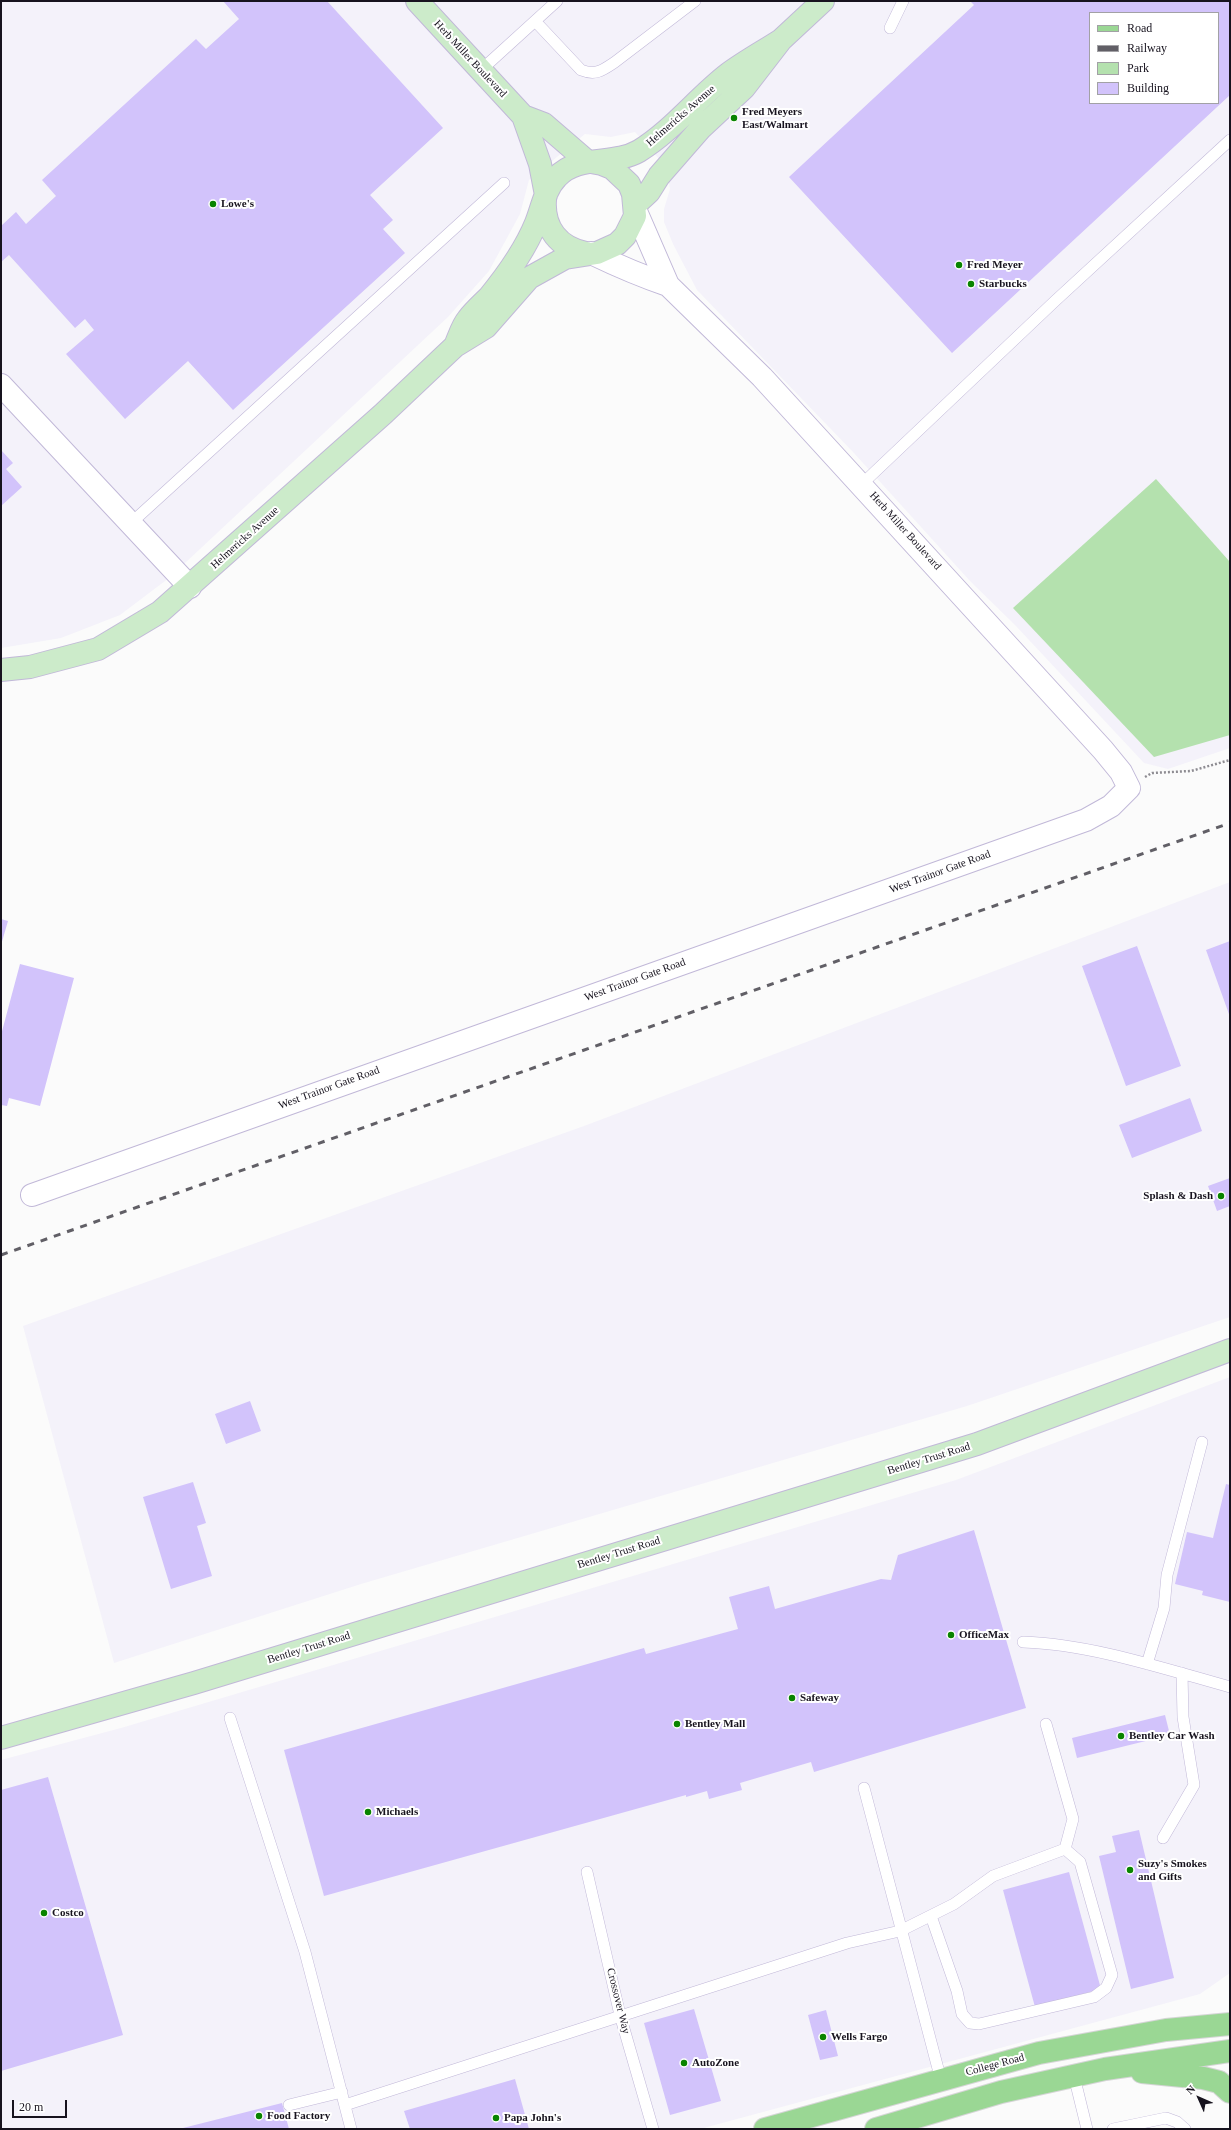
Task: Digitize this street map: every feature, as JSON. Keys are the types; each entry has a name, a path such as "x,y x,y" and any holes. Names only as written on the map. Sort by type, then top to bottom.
{"main road":[{"name":"College Road","path":"765,2129 1039,2053 1166,2030 1230,2024"},
{"path":"876,2129 1002,2092 1105,2069 1230,2051"},
{"path":"1105,2069 1203,2078 1219,2082 1230,2092"}],"street":[{"name":"Herb Miller Boulevard","path":"417,1 523,116 540,164 546,197 544,210 546,221 557,239 575,251 589,253 620,265 630,272 668,285"},
{"name":"Helmericks Avenue","path":"1,670 30,667 98,649 160,612 377,420 455,346 486,327 529,278 566,258 608,250 625,236 631,227 635,207 649,192 659,176 700,129 744,88 782,40 823,1"},
{"name":"Helmericks Avenue","path":"455,346 468,319 494,290 527,243 549,187 557,177 567,169 578,164 622,157 639,151 682,117 728,74 782,40"},
{"name":"Herb Miller Boulevard","path":"523,116 544,124 589,162 602,164 621,175 629,184 635,207 668,285 762,377 862,484 1103,750 1121,772 1129,788"},
{"path":"1,385 190,587"},
{"name":"West Trainor Gate Road","path":"32,1195 1086,820 1112,806 1129,788"},
{"name":"Bentley Trust Road","path":"1,1738 179,1687 977,1444 1230,1350"}],"lane":[{"path":"480,71 556,1"},
{"path":"535,21 581,70 590,74 602,70 615,62 695,1"},
{"path":"890,28 903,1"},
{"path":"862,484 1055,301 1230,140"},
{"path":"130,524 504,183"},
{"path":"1147,1664 1164,1608 1167,1575 1202,1442"},
{"path":"1023,1642 1049,1642 1147,1664 1230,1687"},
{"path":"1163,1838 1194,1785 1183,1717 1182,1673"},
{"path":"230,1718 306,1952 352,2129"},
{"path":"1046,1724 1073,1819 1065,1850"},
{"path":"864,1788 900,1931 941,2080"},
{"path":"345,2105 846,1943 900,1931 954,1904 993,1876 1065,1850"},
{"path":"931,1916 957,1991 962,2014 970,2023 979,2024 1094,1997 1106,1988 1112,1975 1080,1862 1065,1850"},
{"name":"Crossover Way","path":"587,1872 620,2015 653,2129"},
{"path":"1074,2076 1087,2129"},
{"path":"289,2105 342,2092"},
{"path":"1113,2129 1136,2127 1166,2118 1177,2122 1185,2129"}],"path":[{"path":"1129,788 1152,773 1191,771 1230,760"}],"shaded area":[{"path":"1,1 1230,1 1230,748 1168,769 1144,763 1015,625 970,581 853,452 697,290 673,244 664,222 664,209 670,189 667,168 635,132 611,137 585,134 529,180 520,214 489,271 448,317 169,578 120,615 61,638 1,648"},
{"path":"1230,882 1230,1317 967,1406 361,1584 114,1663 23,1326 584,1126"},
{"path":"1230,1377 1230,1973 1200,1994 700,2129 1,2129 1,1760 121,1728 956,1480"}],"green space":[{"path":"1156,479 1230,562 1230,735 1154,757 1013,608"}],"building":[{"name":"Lowe's","path":"223,1 327,1 443,128 370,195 393,220 383,229 405,253 233,410 188,361 125,419 66,354 94,330 85,319 75,328 9,255 1,262 1,226 16,212 26,224 56,196 42,180 196,39 206,49 239,19"},
{"name":"Fred Meyer","path":"970,1 1230,1 1230,95 952,353 789,177 974,5"},
{"path":"1,450 13,463 6,469 22,487 1,506"},
{"path":"1,919 8,921 1,945"},
{"path":"1230,941 1230,1017 1206,950"},
{"path":"1137,946 1181,1066 1126,1086 1082,966"},
{"path":"20,964 74,978 40,1106 9,1098 7,1106 1,1105 1,1035"},
{"path":"1190,1098 1202,1131 1132,1158 1119,1125"},
{"name":"Splash & Dash","path":"1230,1178 1230,1206 1217,1211 1208,1186"},
{"path":"250,1401 261,1431 226,1444 215,1414"},
{"path":"193,1482 206,1523 197,1526 212,1576 171,1589 143,1497"},
{"path":"1226,1484 1230,1485 1230,1602 1202,1595 1203,1591 1175,1584 1187,1532 1213,1538"},
{"name":"Bentley Mall","path":"974,1530 1026,1708 814,1772 811,1762 740,1783 742,1790 709,1799 707,1791 686,1797 686,1795 324,1896 284,1750 644,1648 646,1654 738,1629 729,1597 769,1586 775,1609 881,1579 891,1580 898,1555"},
{"name":"Bentley Car Wash","path":"1165,1715 1170,1735 1077,1758 1072,1738"},
{"name":"Costco","path":"48,1777 123,2035 1,2071 1,1790"},
{"path":"1139,1830 1174,1978 1131,1989 1099,1856 1116,1852 1112,1836"},
{"path":"1069,1872 1101,1989 1035,2007 1003,1890"},
{"path":"694,2009 721,2101 670,2115 644,2023"},
{"path":"826,2010 838,2056 820,2060 808,2015"},
{"path":"515,2079 529,2129 410,2129 404,2111"},
{"name":"Food Factory","path":"282,2103 289,2129 183,2129 183,2128"}],"railway":[{"path":"1,1255 1230,823"}],"place":[{"name":"Fred Meyers East/Walmart","path":"734,118"},
{"name":"Lowe's","path":"213,204"},
{"name":"Fred Meyer","path":"959,265"},
{"name":"Starbucks","path":"971,284"},
{"name":"Splash & Dash","path":"1221,1196"},
{"name":"OfficeMax","path":"951,1635"},
{"name":"Safeway","path":"792,1698"},
{"name":"Bentley Mall","path":"677,1724"},
{"name":"Bentley Car Wash","path":"1121,1736"},
{"name":"Michaels","path":"368,1812"},
{"name":"Suzy's Smokes and Gifts","path":"1130,1870"},
{"name":"Costco","path":"44,1913"},
{"name":"Wells Fargo","path":"823,2037"},
{"name":"AutoZone","path":"684,2063"},
{"name":"Food Factory","path":"259,2116"},
{"name":"Papa John's","path":"496,2118"}]}
